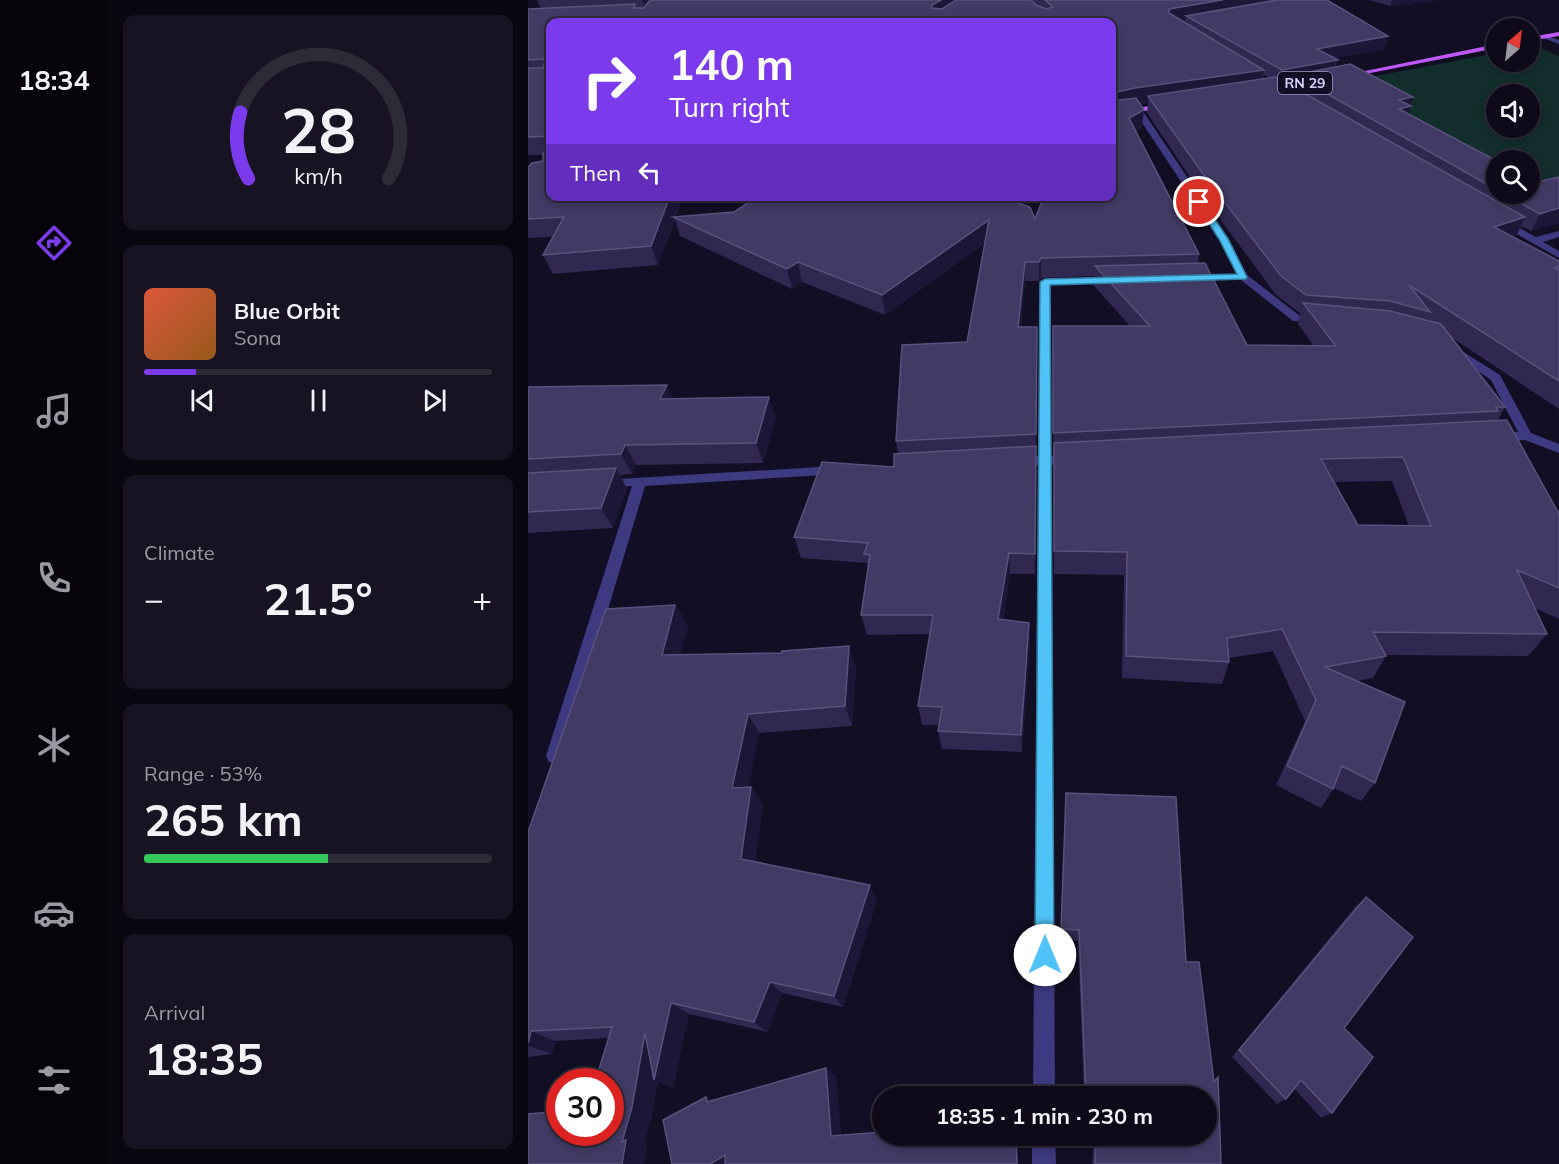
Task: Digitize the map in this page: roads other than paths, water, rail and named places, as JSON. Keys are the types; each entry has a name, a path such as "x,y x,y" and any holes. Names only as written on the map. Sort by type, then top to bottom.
{"main road":[{"path":"1540,38 1559,34"},
{"name":"RN 29","path":"1333,78 1486,48"},
{"path":"1116,113 1183,103"}],"street":[{"path":"1545,37 1559,42"},
{"path":"1137,109 1224,239 1243,277 1297,319 1329,322"},
{"path":"1494,218 1559,255"},
{"path":"1534,241 1559,234"},
{"path":"1173,279 1243,277"},
{"path":"1044,1086 1045,282 1126,280"},
{"path":"1443,342 1497,378 1526,436"},
{"path":"1479,439 1526,436 1559,449"},
{"path":"999,463 1081,459"},
{"path":"595,484 855,470"},
{"path":"550,774 640,481"},
{"path":"1044,1146 1044,1164"}]}
